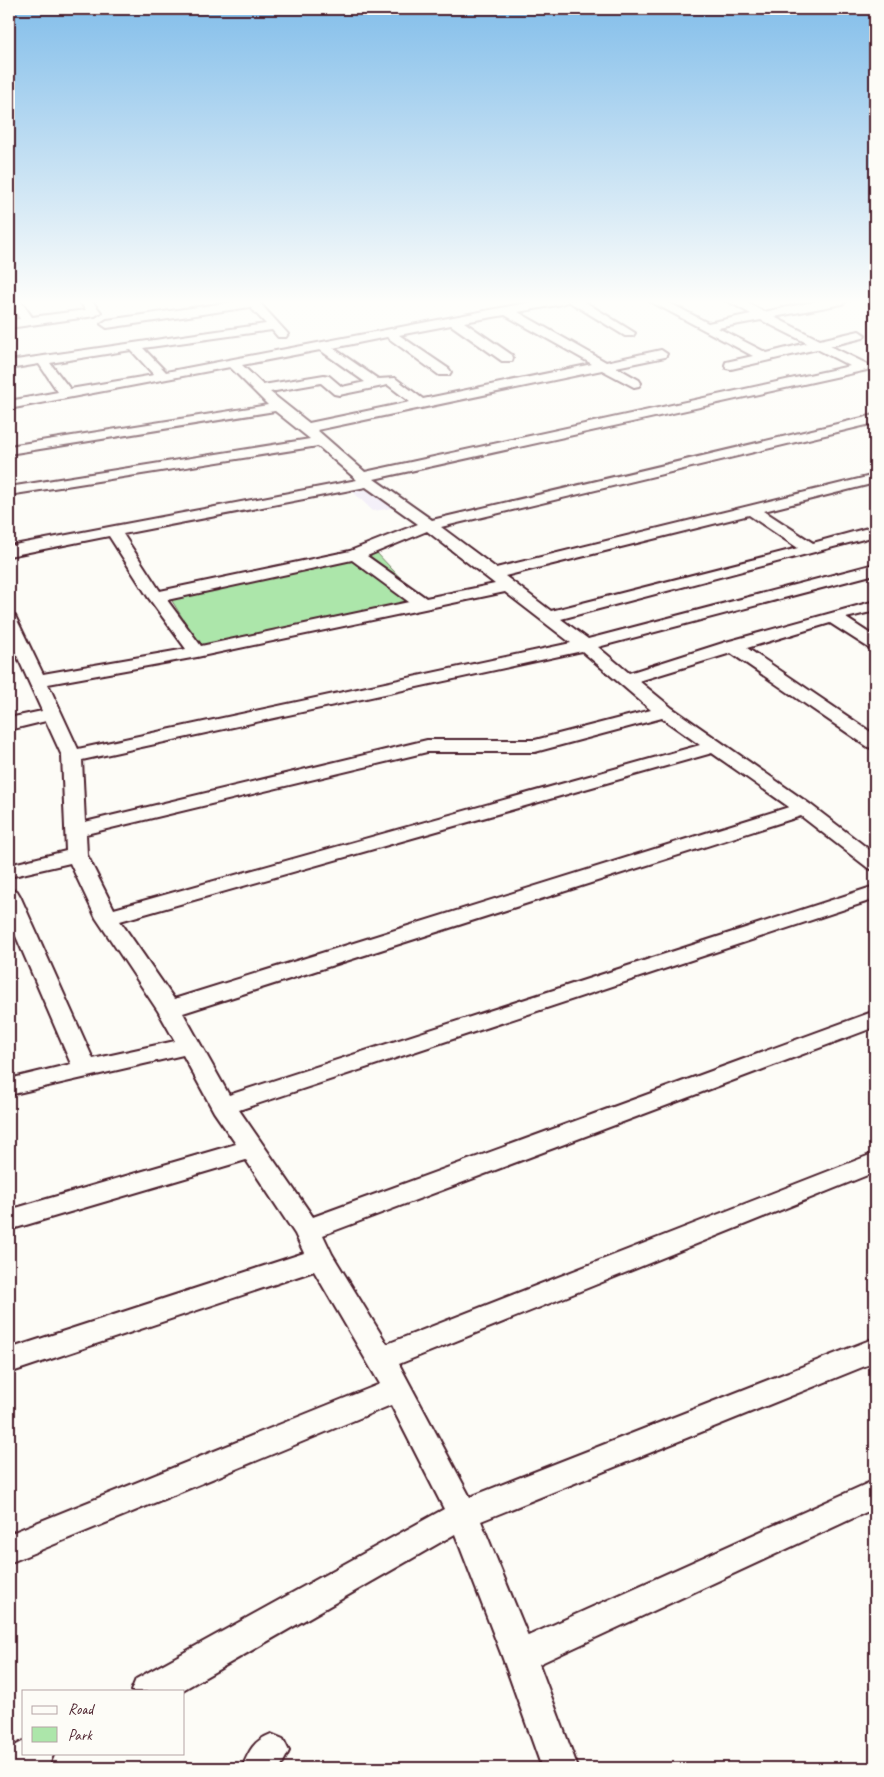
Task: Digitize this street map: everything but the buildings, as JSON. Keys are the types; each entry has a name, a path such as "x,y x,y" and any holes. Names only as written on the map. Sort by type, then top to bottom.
{"street":[{"path":"59,383 67,394"},
{"path":"9,405 130,383"},
{"path":"254,383 278,407 306,428 365,479 429,525 586,645 665,712 804,809 875,864"},
{"path":"261,389 299,383"},
{"path":"329,383 370,415"},
{"path":"339,391 375,383"},
{"path":"393,383 422,404"},
{"path":"451,383 455,388 473,394"},
{"path":"306,428 528,383"},
{"path":"9,552 365,479 791,383"},
{"path":"9,450 278,407"},
{"path":"156,597 355,555 429,525 875,419"},
{"path":"9,492 321,441"},
{"path":"493,574 875,479"},
{"path":"750,509 811,549"},
{"path":"548,617 875,531"},
{"path":"114,532 156,597 197,652"},
{"path":"355,555 424,605"},
{"path":"72,756 586,645 875,569"},
{"path":"36,681 197,652 508,586"},
{"path":"628,679 732,646 875,606"},
{"path":"832,618 875,644"},
{"path":"9,620 15,650 36,681 72,756 76,843 107,918 169,1009 223,1106 251,1150 307,1230 320,1258 397,1390 463,1514 519,1656 560,1768"},
{"path":"732,646 875,743"},
{"path":"9,871 76,843 426,746 535,746 665,712"},
{"path":"9,724 51,714"},
{"path":"107,918 713,747"},
{"path":"169,1009 804,809"},
{"path":"223,1106 875,892"},
{"path":"9,896 86,1070"},
{"path":"307,1230 875,1019"},
{"path":"9,1087 190,1045"},
{"path":"9,1220 251,1150"},
{"path":"381,1360 875,1162"},
{"path":"9,1361 320,1258"},
{"path":"150,1690 463,1514 875,1350"},
{"path":"9,1549 397,1390"},
{"path":"519,1656 875,1492"},
{"path":"10,1768 35,1754"}],"shaded area":[{"path":"368,489 393,508 373,511 353,492"}],"green space":[{"path":"376,552 421,600 201,648 169,596"}]}
